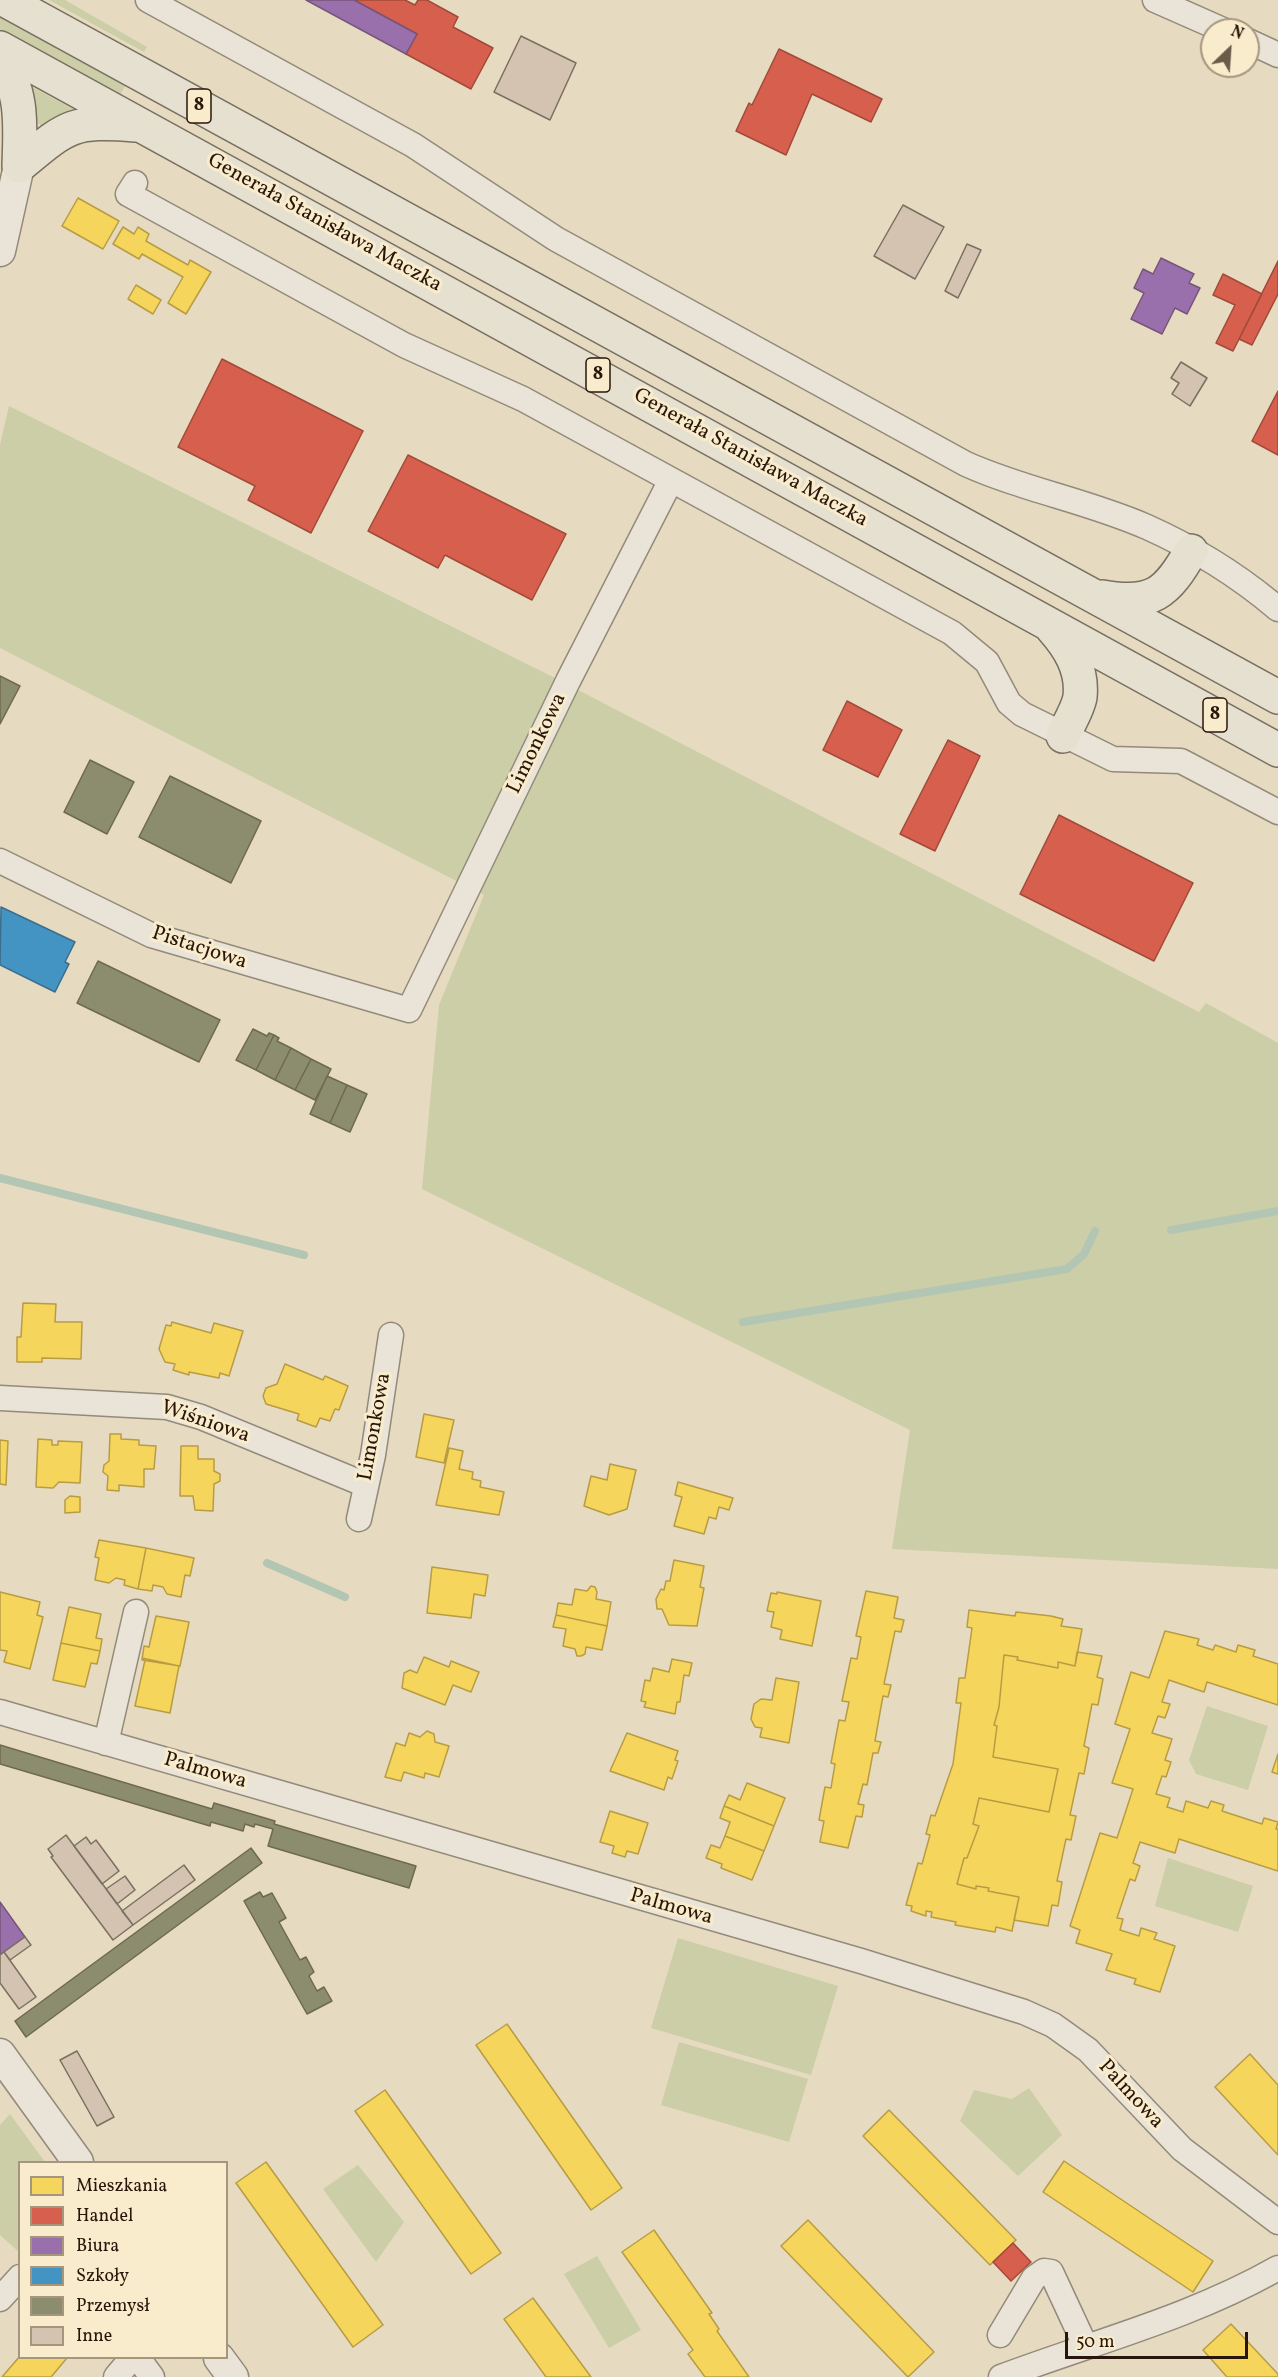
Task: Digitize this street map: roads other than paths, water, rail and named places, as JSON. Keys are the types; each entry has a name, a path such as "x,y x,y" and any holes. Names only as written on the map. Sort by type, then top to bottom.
{"highway":[{"name":"Generała Stanisława Maczka","path":"5,0 1278,697"},
{"name":"Generała Stanisława Maczka","path":"0,48 147,126 1278,750"},
{"path":"0,59 17,91 20,125 19,166"},
{"path":"19,166 53,138 74,126 94,122 147,126"},
{"path":"1094,596 1137,600 1159,594 1183,564"},
{"path":"1183,564 1173,602 1178,628 1193,650"},
{"path":"1049,624 1067,645 1077,664 1080,698 1063,736"},
{"path":"1080,698 1108,684 1152,681"}],"street":[{"path":"148,0 413,145 556,239 966,464 1003,480 1148,527 1183,564 1233,575 1278,609"},
{"path":"1155,0 1200,20"},
{"path":"1260,47 1278,55"},
{"path":"0,251 19,166"},
{"path":"135,183 128,194 333,307 404,345 523,399 952,633 987,662 1009,703 1022,714 1113,759 1182,761 1278,812"},
{"name":"Limonkowa","path":"409,1010 568,681 671,480"},
{"name":"Pistacjowa","path":"0,861 151,935 409,1010"},
{"name":"Limonkowa","path":"359,1519 391,1335"},
{"name":"Wiśniowa","path":"0,1398 167,1407 190,1413 366,1485"},
{"path":"106,1743 136,1612"},
{"name":"Palmowa","path":"0,1712 861,1961 1024,2012 1053,2025 1088,2050 1197,2162 1278,2222"},
{"path":"0,2054 77,2161"},
{"path":"1000,2377 1085,2345 1119,2338 1179,2315 1278,2268"},
{"path":"1000,2335 1034,2277 1044,2271 1051,2272 1085,2345"},
{"path":"0,2299 18,2279"},
{"path":"116,2377 131,2359"},
{"path":"139,2359 152,2377"},
{"path":"220,2359 233,2377"}],"waterway":[{"path":"0,1178 304,1255"},
{"path":"1171,1230 1278,1211"},
{"path":"743,1322 1067,1269 1084,1254 1095,1231"},
{"path":"267,1563 345,1597"}]}
